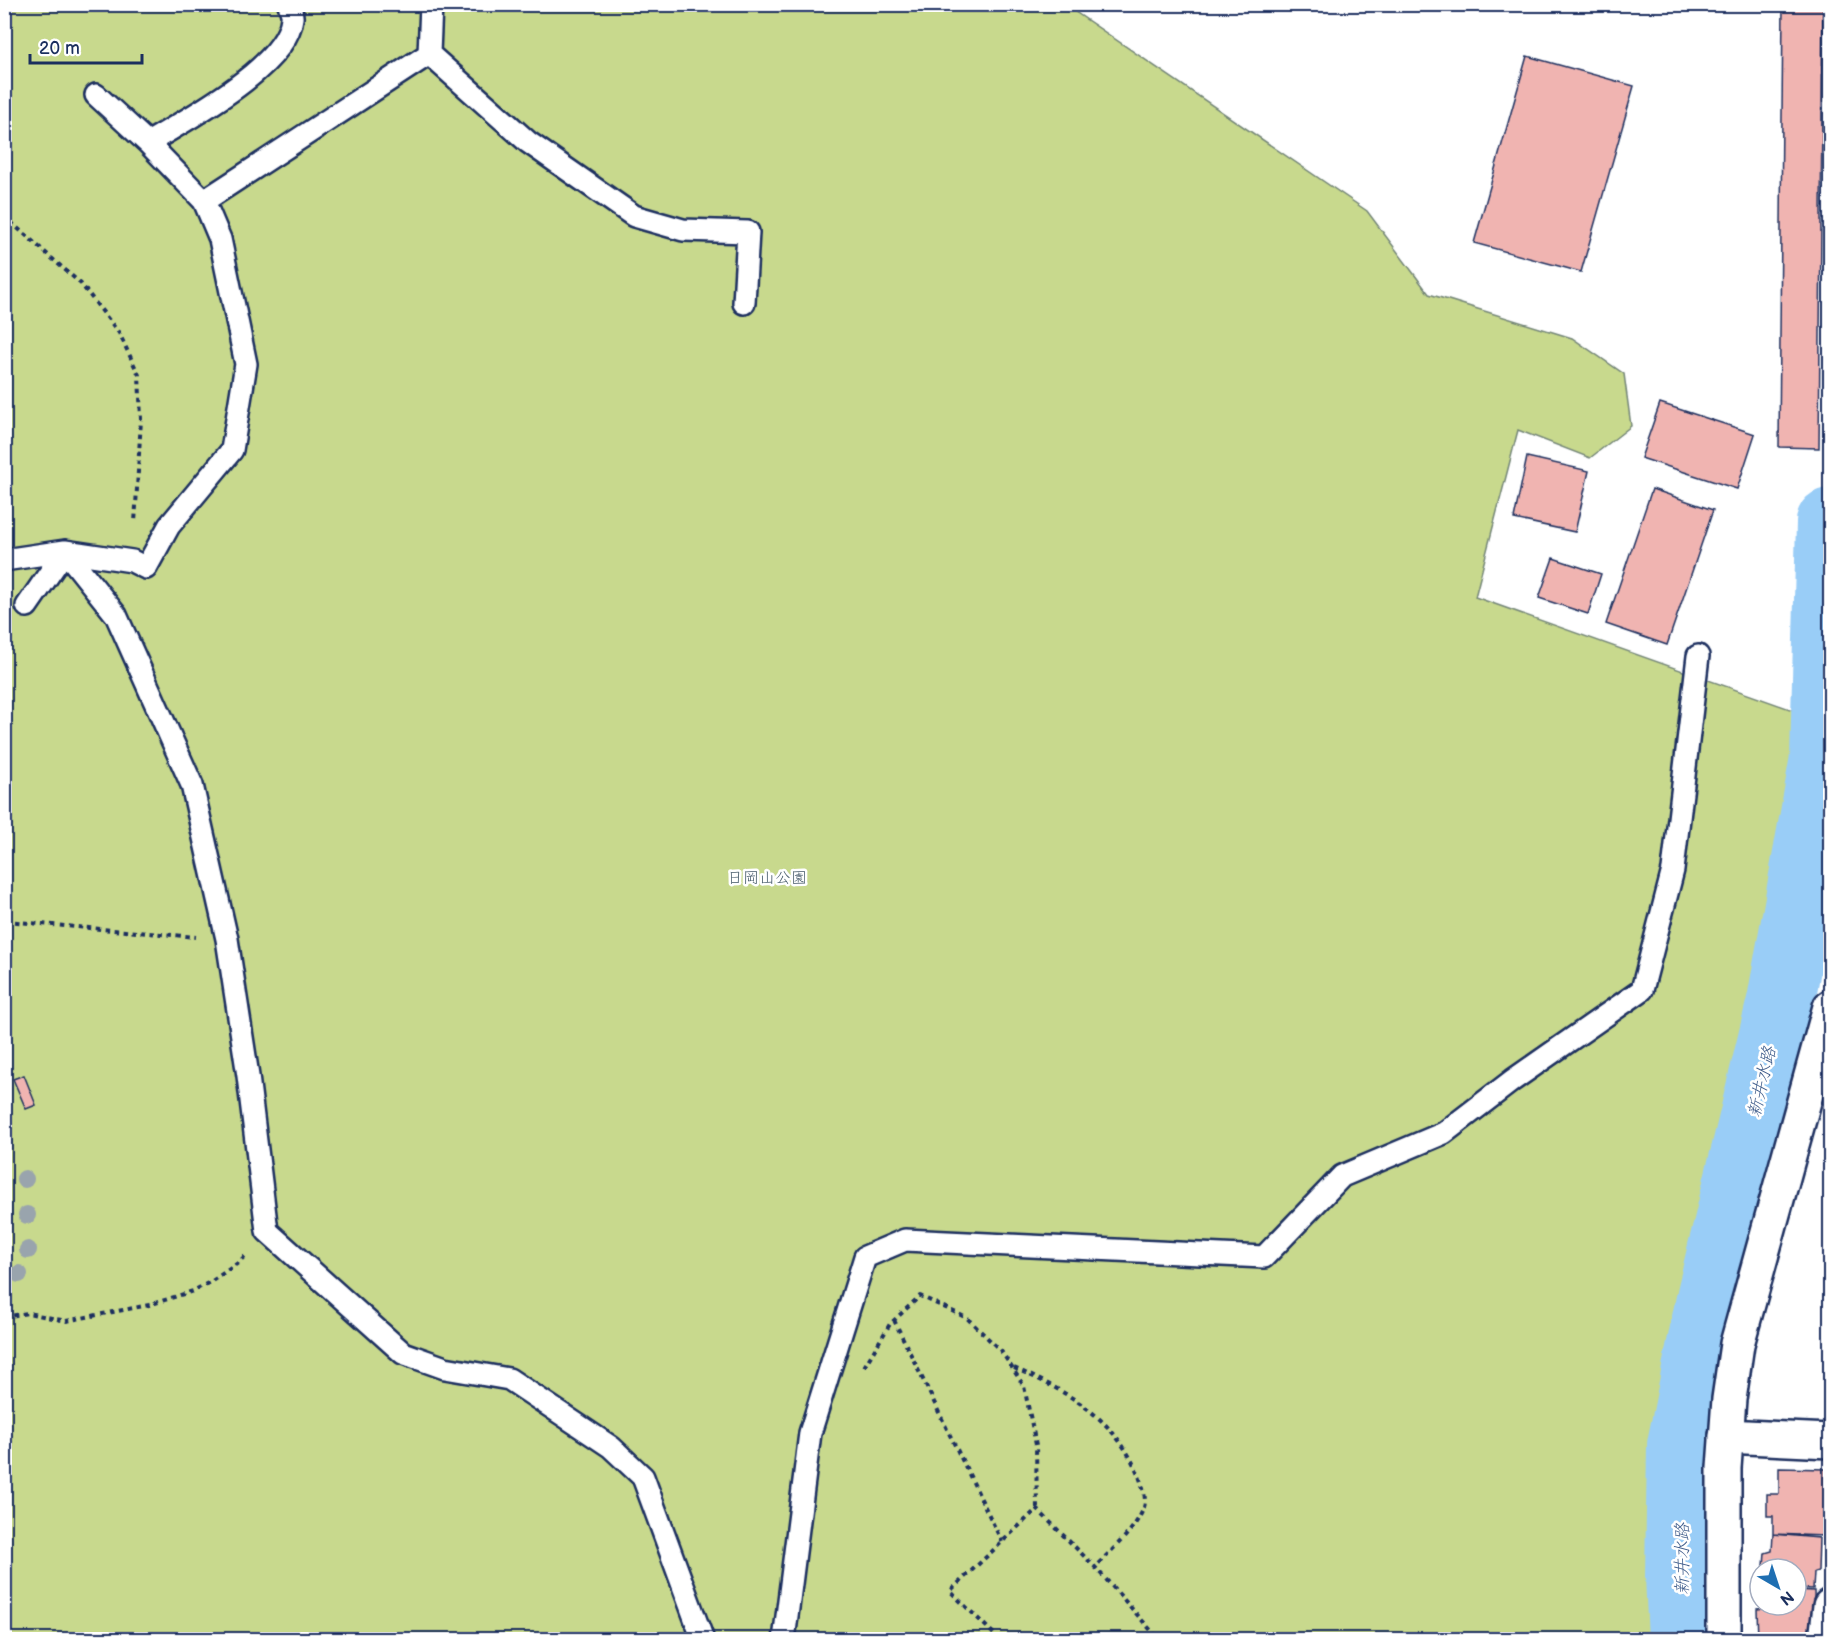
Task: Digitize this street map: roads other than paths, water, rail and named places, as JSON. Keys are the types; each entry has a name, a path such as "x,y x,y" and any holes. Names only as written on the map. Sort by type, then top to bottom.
{"street":[{"path":"1724,1640 1724,1468 1729,1399 1737,1344 1830,1007"},
{"path":"1726,1436 1830,1441"},
{"path":"1826,1640 1830,1606"}],"lane":[{"path":"148,143 249,79 284,41 292,17 289,4"},
{"path":"430,4 429,54 528,142 634,216 682,230 748,232 744,303"},
{"path":"204,201 429,54"},
{"path":"4,560 65,550 132,561 146,568 169,526 232,450 246,364 220,239 204,201 148,143 96,95"},
{"path":"27,606 65,550"},
{"path":"65,550 116,615 192,785 226,939 248,1076 267,1231 403,1353 445,1368 509,1379 611,1447 643,1477 703,1640"},
{"path":"784,1640 810,1433 865,1257 905,1240 1264,1257 1342,1176 1444,1133 1513,1080 1642,990 1673,870 1698,656"}],"waterway":[{"name":"新井水路","path":"1682,1640 1679,1576 1681,1445 1711,1294 1781,1001 1824,758 1830,522"}],"park label":[{"name":"日岡山公園","path":"767,878"}]}
